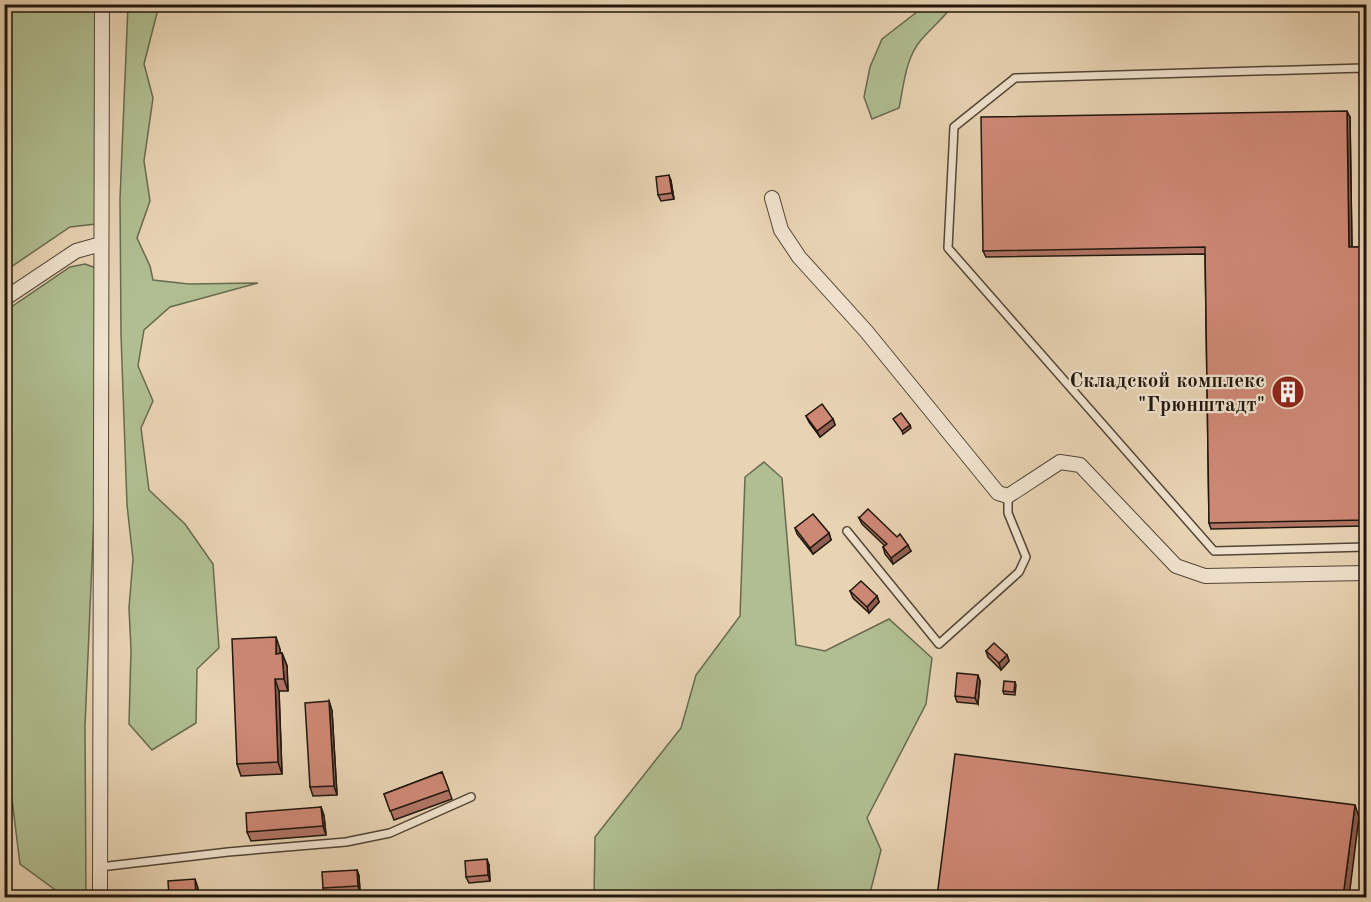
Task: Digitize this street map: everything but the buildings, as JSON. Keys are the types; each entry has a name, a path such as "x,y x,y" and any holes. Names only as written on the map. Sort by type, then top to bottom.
{"street":[{"path":"100,897 102,4"},
{"path":"772,198 781,230 799,257 866,331 998,492 1008,496 1059,462 1080,465 1176,566 1205,576 1366,573"},
{"path":"4,299 76,251 101,244"}],"lane":[{"path":"1366,128 1363,68 1015,78 954,127 948,248 1214,551 1366,547"},
{"path":"847,531 939,644 1019,572 1026,557 1008,513 1008,496"},
{"path":"100,867 228,852 346,842 390,833 471,797"}],"green space":[{"path":"5,5 98,5 96,224 70,227 5,271"},
{"path":"128,5 159,5 144,64 153,98 144,161 150,201 137,238 150,266 153,280 189,284 258,283 170,307 144,330 138,366 153,401 141,428 149,490 185,524 213,564 219,648 197,669 196,723 152,750 129,724 131,650 129,608 133,559 127,505 121,335 120,199"},
{"path":"926,5 953,5 916,47 906,72 899,108 872,119 864,97 870,67 882,39"},
{"path":"85,264 96,268 94,514 85,726 86,897 65,897 20,864 4,735 4,312 70,267"},
{"path":"764,462 782,478 796,645 825,651 889,619 932,658 926,704 867,818 881,850 869,897 594,897 595,837 681,728 696,675 740,616 745,477"}],"place":[{"name":"Складской комплекс \"Грюнштадт\"","path":"1288,392"}]}
